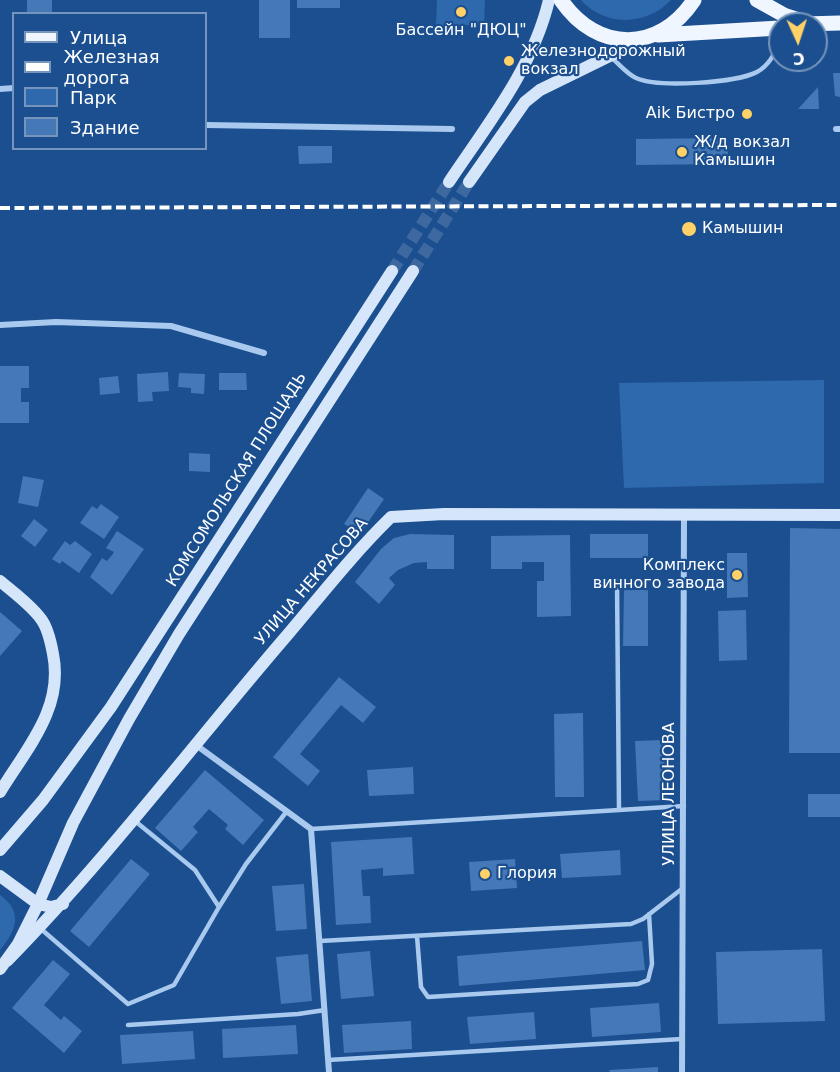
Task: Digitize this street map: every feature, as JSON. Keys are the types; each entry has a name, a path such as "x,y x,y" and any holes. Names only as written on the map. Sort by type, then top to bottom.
{"main road":[{"path":"449,182 509,92 530,55 549,0"},
{"path":"561,0 577,20 593,31 613,38 768,29"},
{"path":"469,182 525,102 540,90 609,55 652,37 679,20 694,0"},
{"path":"757,0 779,12"},
{"name":"КОМСОМОЛЬСКАЯ ПЛОЩАДЬ","path":"0,849 43,800 111,707 392,271"},
{"path":"3,965 38,904 73,823 140,700 192,614 413,271"},
{"name":"УЛИЦА НЕКРАСОВА","path":"3,965 63,904 366,542 392,517 444,514 840,515"},
{"path":"0,581 41,619 52,644 57,672 54,700 45,720 0,792"},
{"path":"0,876 38,904 51,907 63,904"}],"street":[{"path":"207,125 452,129"},
{"path":"0,325 56,322 171,326 264,353"},
{"name":"УЛИЦА ЛЕОНОВА","path":"682,1072 684,516"},
{"path":"195,745 311,829 329,1072"}],"lane":[{"path":"609,55 637,78 656,82 709,81 754,74 763,68 768,61"},
{"path":"617,581 619,810"},
{"path":"311,829 684,806"},
{"path":"39,928 128,1004 174,985 246,864 287,811"},
{"path":"133,819 195,870 219,907"},
{"path":"320,941 631,924 649,914 683,888"},
{"path":"417,936 421,987 428,997 638,984 648,980 652,964 649,914"},
{"path":"128,1024 298,1014 325,1010"},
{"path":"328,1060 682,1039"}],"green space":[{"name":"Бассейн \"ДЮЦ\"","path":"437,0 485,0 484,25 436,25"},
{"path":"581,0 671,0 650,15 626,20 602,15"},
{"path":"824,380 824,483 624,488 619,383"},
{"path":"0,895 8,901 12,908 15,922 10,936 0,950"}],"building":[{"path":"27,0 52,0 52,12 27,12"},
{"path":"259,0 290,0 290,38 259,38"},
{"path":"297,0 340,0 340,8 297,8"},
{"path":"833,73 840,73 840,97 835,96"},
{"path":"818,87 819,109 798,109"},
{"name":"Ж/д вокзал Камышин","path":"728,138 728,164 636,165 636,139"},
{"path":"298,146 332,146 332,163 299,164"},
{"path":"0,366 29,366 29,388 21,388 21,402 29,402 29,423 0,423"},
{"path":"168,372 169,391 152,392 153,401 138,402 137,374"},
{"path":"179,373 205,374 204,394 191,393 191,388 178,387"},
{"path":"219,373 246,373 247,390 219,390"},
{"path":"118,376 120,393 100,395 99,378"},
{"path":"189,453 210,454 210,472 189,471"},
{"path":"23,476 44,480 38,507 18,503"},
{"path":"368,488 384,499 360,534 344,524"},
{"path":"101,504 119,517 104,539 80,523 92,506 97,509"},
{"path":"34,519 48,530 35,547 21,536"},
{"path":"790,528 840,529 840,753 789,753"},
{"path":"117,531 144,549 112,595 90,577 102,558 107,561 114,552 106,548"},
{"path":"410,534 454,535 454,569 427,569 427,562 414,563 398,570 389,578 395,585 379,604 355,582 381,549 394,538"},
{"path":"590,534 648,534 648,558 590,558"},
{"path":"570,535 571,616 537,617 537,581 544,581 544,562 522,562 522,569 491,569 491,536"},
{"path":"65,541 70,545 75,541 92,554 79,573 62,561 60,564 52,559"},
{"name":"Комплекс винного завода","path":"727,553 747,553 748,597 727,598"},
{"path":"624,590 648,590 648,646 623,646"},
{"path":"746,610 747,660 719,661 718,611"},
{"path":"0,612 22,631 0,656"},
{"path":"339,677 376,707 363,723 341,705 300,754 320,771 308,786 273,757"},
{"path":"583,713 584,797 555,797 554,714"},
{"path":"663,740 667,800 638,801 635,741"},
{"path":"413,767 414,794 369,796 367,770"},
{"path":"205,770 264,820 243,845 225,829 228,825 209,809 193,827 198,832 181,851 155,828"},
{"path":"808,794 840,794 840,817 808,817"},
{"path":"412,837 414,874 383,876 383,868 361,870 363,896 370,896 371,923 336,925 331,842"},
{"path":"620,850 621,875 562,878 560,854"},
{"path":"131,859 150,874 89,947 70,931"},
{"path":"515,859 517,888 471,891 469,862"},
{"path":"304,884 307,929 276,931 272,886"},
{"path":"642,941 645,970 459,986 457,956"},
{"path":"822,949 825,1021 718,1024 716,952"},
{"path":"370,951 374,996 341,999 337,954"},
{"path":"308,954 312,1001 281,1004 276,957"},
{"path":"53,960 70,974 44,1005 61,1020 64,1016 82,1031 64,1053 12,1008"},
{"path":"659,1003 661,1032 592,1037 590,1008"},
{"path":"534,1012 536,1039 470,1044 467,1017"},
{"path":"411,1021 412,1049 344,1053 342,1025"},
{"path":"296,1025 298,1054 223,1058 222,1029"},
{"path":"193,1031 195,1059 122,1064 120,1035"},
{"path":"658,1067 658,1072 610,1072 609,1070"}],"tunnel":[{"path":"392,271 449,182"},
{"path":"413,271 469,182"}],"railway":[{"path":"0,208 840,205"}],"place":[{"name":"Бассейн \"ДЮЦ\"","path":"461,12"},
{"name":"Железнодорожный вокзал","path":"509,61"},
{"name":"Aik Бистро","path":"747,114"},
{"name":"Ж/д вокзал Камышин","path":"682,152"},
{"name":"Камышин","path":"689,229"},
{"name":"Комплекс винного завода","path":"737,575"},
{"name":"Глория","path":"485,874"}]}
